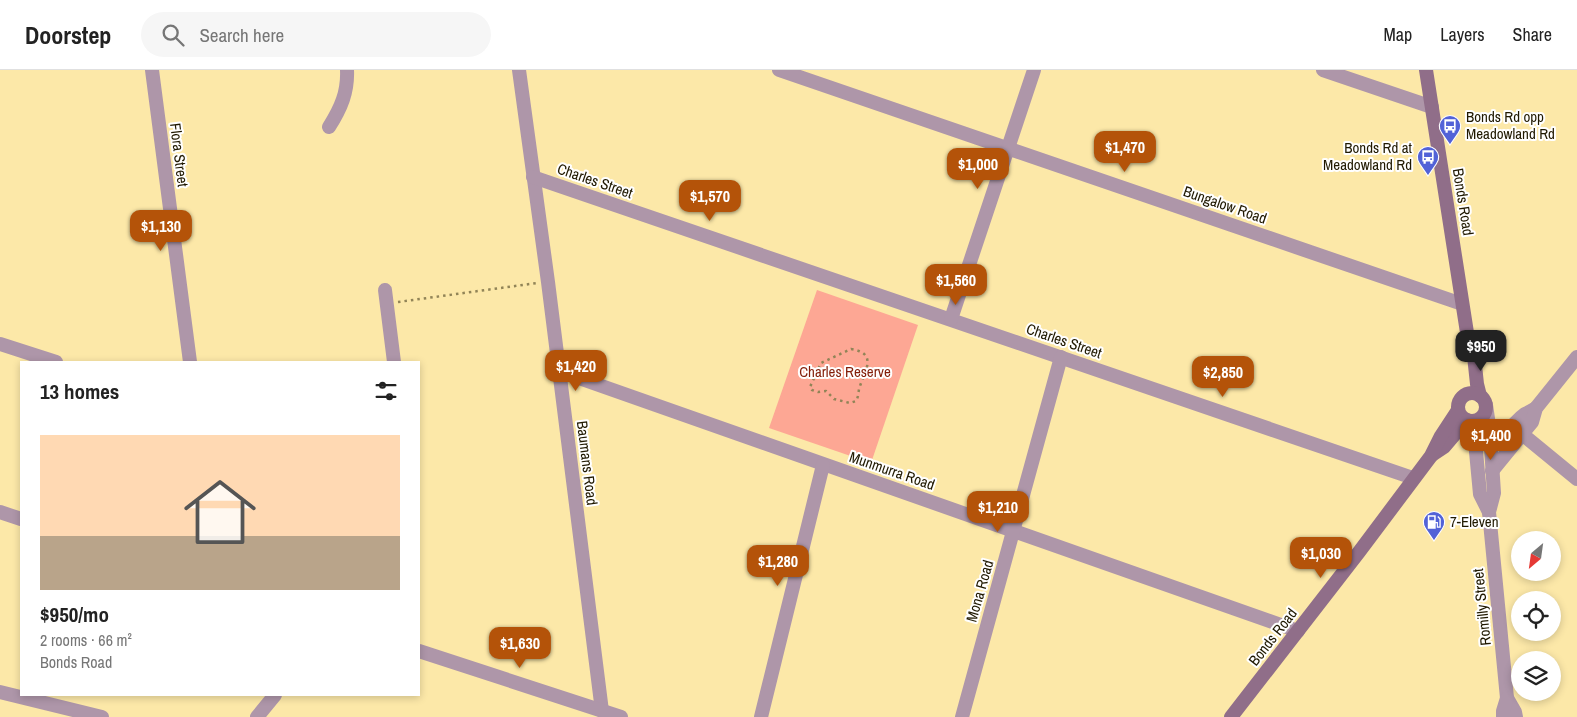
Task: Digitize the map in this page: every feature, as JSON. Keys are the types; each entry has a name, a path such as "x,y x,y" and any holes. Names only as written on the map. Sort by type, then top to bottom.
{"main road":[{"name":"Bonds Road","path":"1426,70 1468,339 1474,356 1477,384 1483,400"},
{"name":"Bonds Road","path":"1463,396 1467,384 1465,353 1468,339"},
{"path":"1471,393 1483,400 1485,413 1475,421 1464,417 1458,402 1463,396 1471,393"},
{"name":"Bonds Road","path":"1430,456 1444,447 1453,438 1464,417"},
{"name":"Bonds Road","path":"1230,717 1298,631 1430,456 1441,436 1464,417"}],"street":[{"name":"Flora Street","path":"152,70 190,361"},
{"path":"329,127 343,102 347,87 347,70"},
{"name":"Baumans Road","path":"519,70 548,282 602,711"},
{"name":"Bungalow Road","path":"779,70 1462,304"},
{"path":"950,319 1034,70"},
{"path":"1323,70 1432,107"},
{"name":"Charles Street","path":"533,177 1413,478"},
{"path":"386,297 394,361"},
{"path":"0,344 53,361"},
{"path":"1489,425 1500,429 1509,428 1524,415 1536,408 1577,356"},
{"name":"Mona Road","path":"962,717 1061,357"},
{"name":"Munmurra Road","path":"559,371 1298,631"},
{"name":"Romilly Street","path":"1483,400 1489,425 1494,493 1489,512 1507,698 1503,717"},
{"path":"1492,470 1532,422 1536,408"},
{"name":"Romilly Street","path":"1464,417 1475,440 1480,494 1489,512"},
{"path":"1522,434 1577,479"},
{"path":"1453,438 1464,440 1476,452"},
{"path":"761,717 823,465"},
{"path":"0,512 20,519"},
{"path":"420,651 621,717"},
{"path":"0,692 102,717"},
{"path":"257,717 274,696"},
{"name":"Romilly Street","path":"1507,698 1516,717"}],"path":[{"path":"386,297 548,282"},
{"path":"851,349 862,352 867,359 867,372 860,387 858,398 854,403 834,399 826,391 818,392 812,390 810,387 820,363 851,349"}],"green space":[{"name":"Charles Reserve","path":"817,290 918,325 871,463 769,428"}],"place":[{"name":"Bonds Rd opp Meadowland Rd","path":"1450,145"},
{"name":"Bonds Rd at Meadowland Rd","path":"1428,176"},
{"name":"7-Eleven","path":"1434,541"}]}
